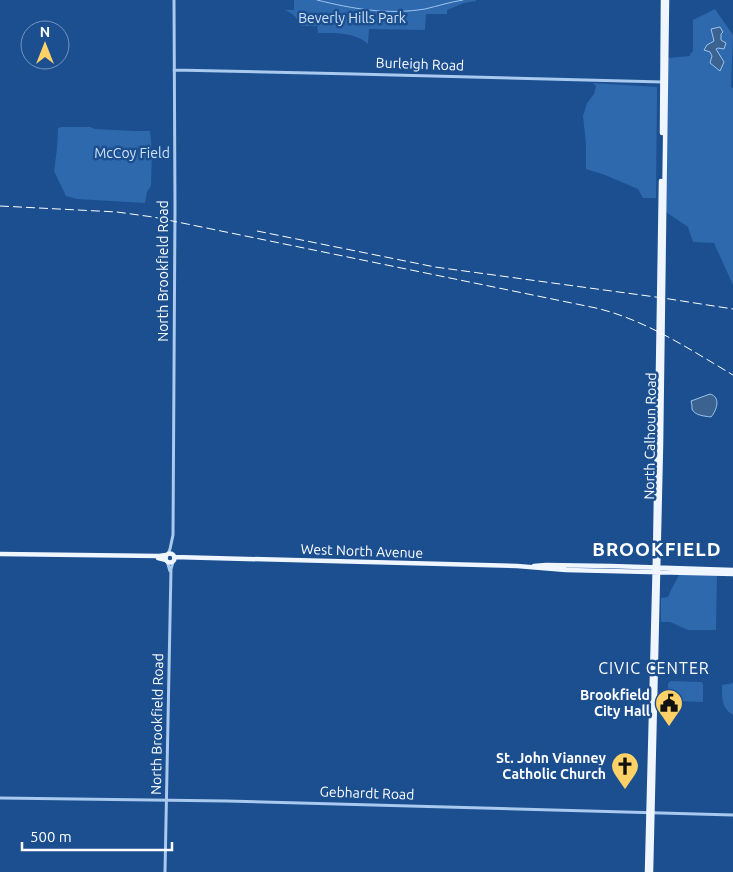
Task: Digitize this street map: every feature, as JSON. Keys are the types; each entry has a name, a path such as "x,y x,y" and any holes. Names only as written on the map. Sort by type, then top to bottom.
{"main road":[{"name":"North Calhoun Road","path":"663,0 664,82"},
{"name":"North Calhoun Road","path":"647,872 657,559 664,82 667,0"},
{"name":"West North Avenue","path":"0,556 43,554 137,555 180,559 203,557 520,567 549,570 624,571 646,569"},
{"path":"665,572 656,580 646,569 657,559 668,568"},
{"name":"West North Avenue","path":"520,567 546,565 733,574"},
{"name":"West North Avenue","path":"656,570 668,568 733,570"},
{"path":"624,571 636,569 656,570"},
{"name":"North Calhoun Road","path":"650,813 649,786 656,580"},
{"path":"650,813 651,872"}],"street":[{"name":"North Brookfield Road","path":"165,872 170,551 173,535 174,0"},
{"name":"Burleigh Road","path":"174,70 664,82"},
{"name":"Gebhardt Road","path":"0,798 167,799 733,815"}],"green space":[{"name":"Beverly Hills Park","path":"294,0 476,1 464,3 447,10 447,14 426,14 425,30 369,29 368,44 351,35 318,33 317,26 301,26 295,16 285,10 294,10"},
{"path":"715,9 733,35 731,87 733,88 733,285 714,243 693,242 688,227 666,212 668,58 690,56 693,51 693,20"},
{"path":"593,83 657,87 656,198 643,198 638,189 586,169 583,116 587,103 594,94 596,86"},
{"name":"McCoy Field","path":"58,128 150,131 152,151 151,186 147,192 145,203 77,199 66,196 54,171"},
{"path":"679,575 717,575 716,630 688,630 670,622 661,622 661,598 668,597"},
{"path":"670,681 701,682 703,684 703,702 675,701 675,703 670,703 668,700 668,684"},
{"path":"733,683 733,715 724,706 722,685"}],"shaded area":[{"path":"720,27 723,32 721,40 726,43 724,49 716,49 724,62 720,71 710,63 712,56 710,52 704,50 707,45 714,41 711,29"},
{"path":"710,394 717,401 715,411 711,417 695,413 692,409 691,401"}],"waterway":[{"path":"317,0 344,6 384,11 411,11 463,0"}],"railway":[{"path":"0,206 117,212 153,217 596,308 614,313 650,328 733,375"},
{"path":"257,231 435,267 733,309"}],"place":[{"name":"Brookfield City Hall","path":"669,727"},
{"name":"St. John Vianney Catholic Church","path":"625,790"}],"district":[{"name":"BROOKFIELD","path":"657,549"},
{"name":"CIVIC CENTER","path":"654,668"}]}
